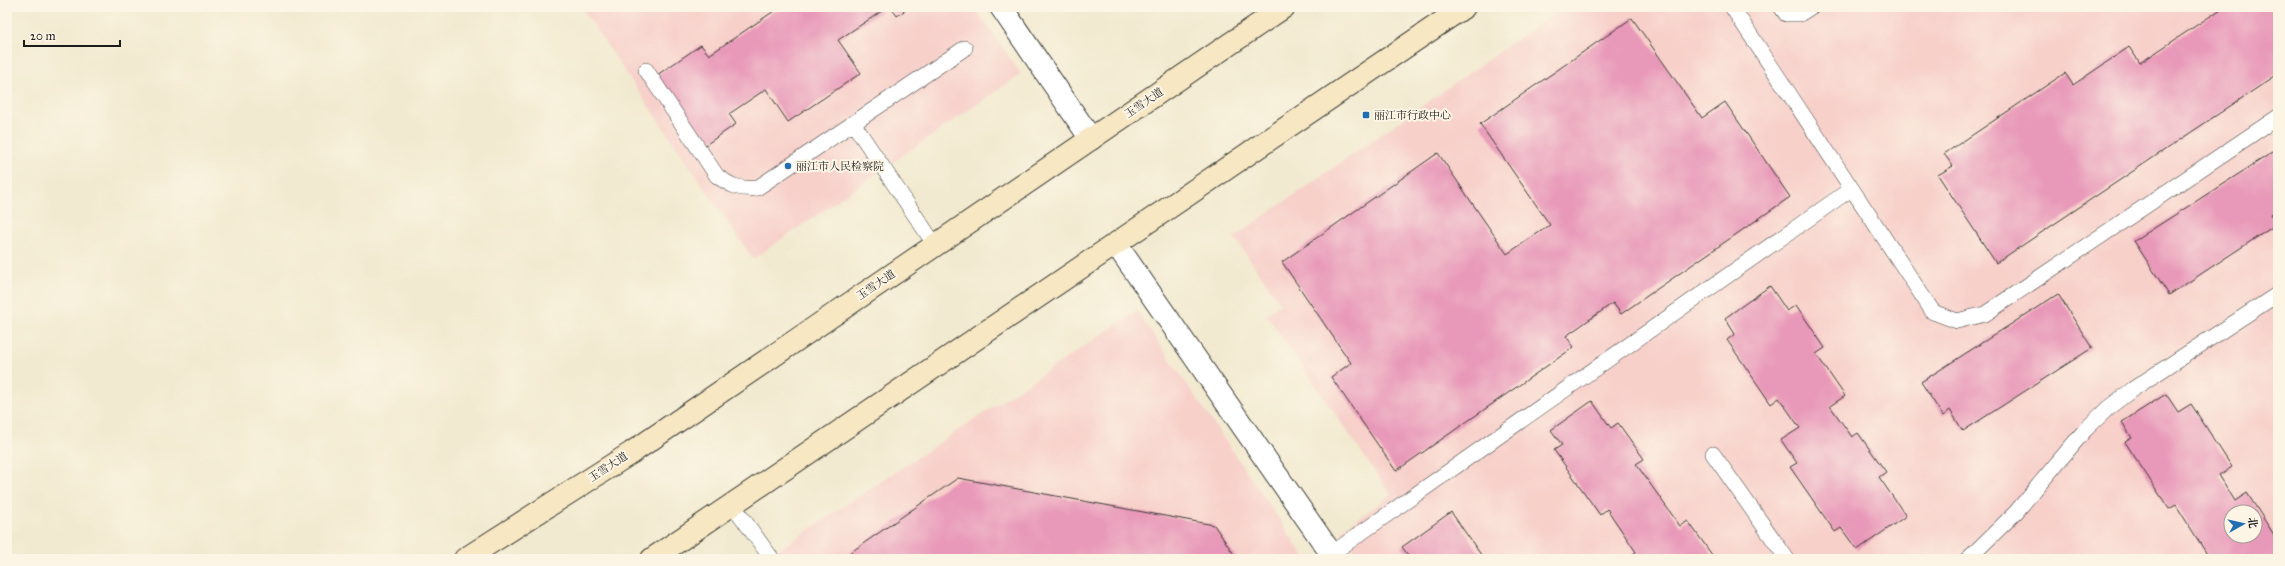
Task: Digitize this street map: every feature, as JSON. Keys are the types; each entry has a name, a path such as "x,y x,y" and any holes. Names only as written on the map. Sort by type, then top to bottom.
{"main road":[{"name":"玉雪大道","path":"465,559 631,453 1284,7"},
{"path":"652,559 1464,7"}],"street":[{"path":"1001,7 1091,139"},
{"path":"1116,244 1333,556"}],"lane":[{"path":"1732,7 1933,312 1957,321 1985,314 2278,117"},
{"path":"1781,7 1786,14 1800,14 1811,7"},
{"path":"646,70 717,176 732,187 745,189 758,188 853,122 965,48"},
{"path":"853,122 935,245"},
{"path":"1333,556 1852,189"},
{"path":"1968,559 2016,512 2085,430 2108,408 2133,389 2278,294"},
{"path":"1713,454 1787,559"},
{"path":"733,505 772,559"}],"shaded area":[{"name":"丽江市人民检察院","path":"581,7 974,7 1021,74 753,259"},
{"path":"1564,7 2278,7 2278,559 1360,559 1341,531 1391,495 1266,314 1281,304 1234,237"},
{"path":"1137,311 1306,559 765,559"}],"building":[{"path":"606,7 617,7 609,12"},
{"path":"780,7 888,7 838,40 861,73 788,122 766,89 729,114 736,124 704,146 657,75 701,45 709,55"},
{"path":"891,7 910,7 897,16"},
{"path":"2224,7 2278,7 2278,74 1996,263 1938,175 1953,166 1944,154 2065,73 2073,85 2129,47 2140,63"},
{"path":"1632,18 1702,118 1725,102 1790,197 1621,314 1613,303 1566,336 1574,347 1396,471 1331,377 1351,363 1282,262 1438,153 1507,254 1550,225 1480,124"},
{"path":"2276,150 2278,153 2278,209 2271,214 2277,224 2169,295 2134,241"},
{"path":"1770,286 1787,311 1796,305 1825,348 1816,354 1845,396 1830,406 1852,437 1858,433 1886,472 1879,477 1906,516 1857,550 1841,528 1835,532 1790,467 1797,463 1781,440 1800,428 1779,398 1771,404 1727,340 1735,334 1725,318"},
{"path":"2058,294 2092,348 1963,431 1950,410 1943,416 1921,382"},
{"path":"2166,394 2178,412 2191,404 2232,467 2219,475 2235,501 2247,493 2254,504 2223,504 2223,544 2263,544 2263,518 2278,541 2278,559 2210,559 2176,505 2169,509 2125,442 2132,438 2122,422"},
{"path":"1592,401 1611,428 1618,423 1644,459 1636,464 1680,526 1688,521 1715,559 1630,559 1629,557 1636,552 1607,509 1600,515 1554,450 1562,445 1551,430"},
{"path":"958,478 1214,525 1237,559 841,559"},
{"path":"1451,512 1484,559 1411,559 1402,547"}],"place":[{"name":"丽江市行政中心","path":"1366,115"},
{"name":"丽江市人民检察院","path":"788,166"}]}
